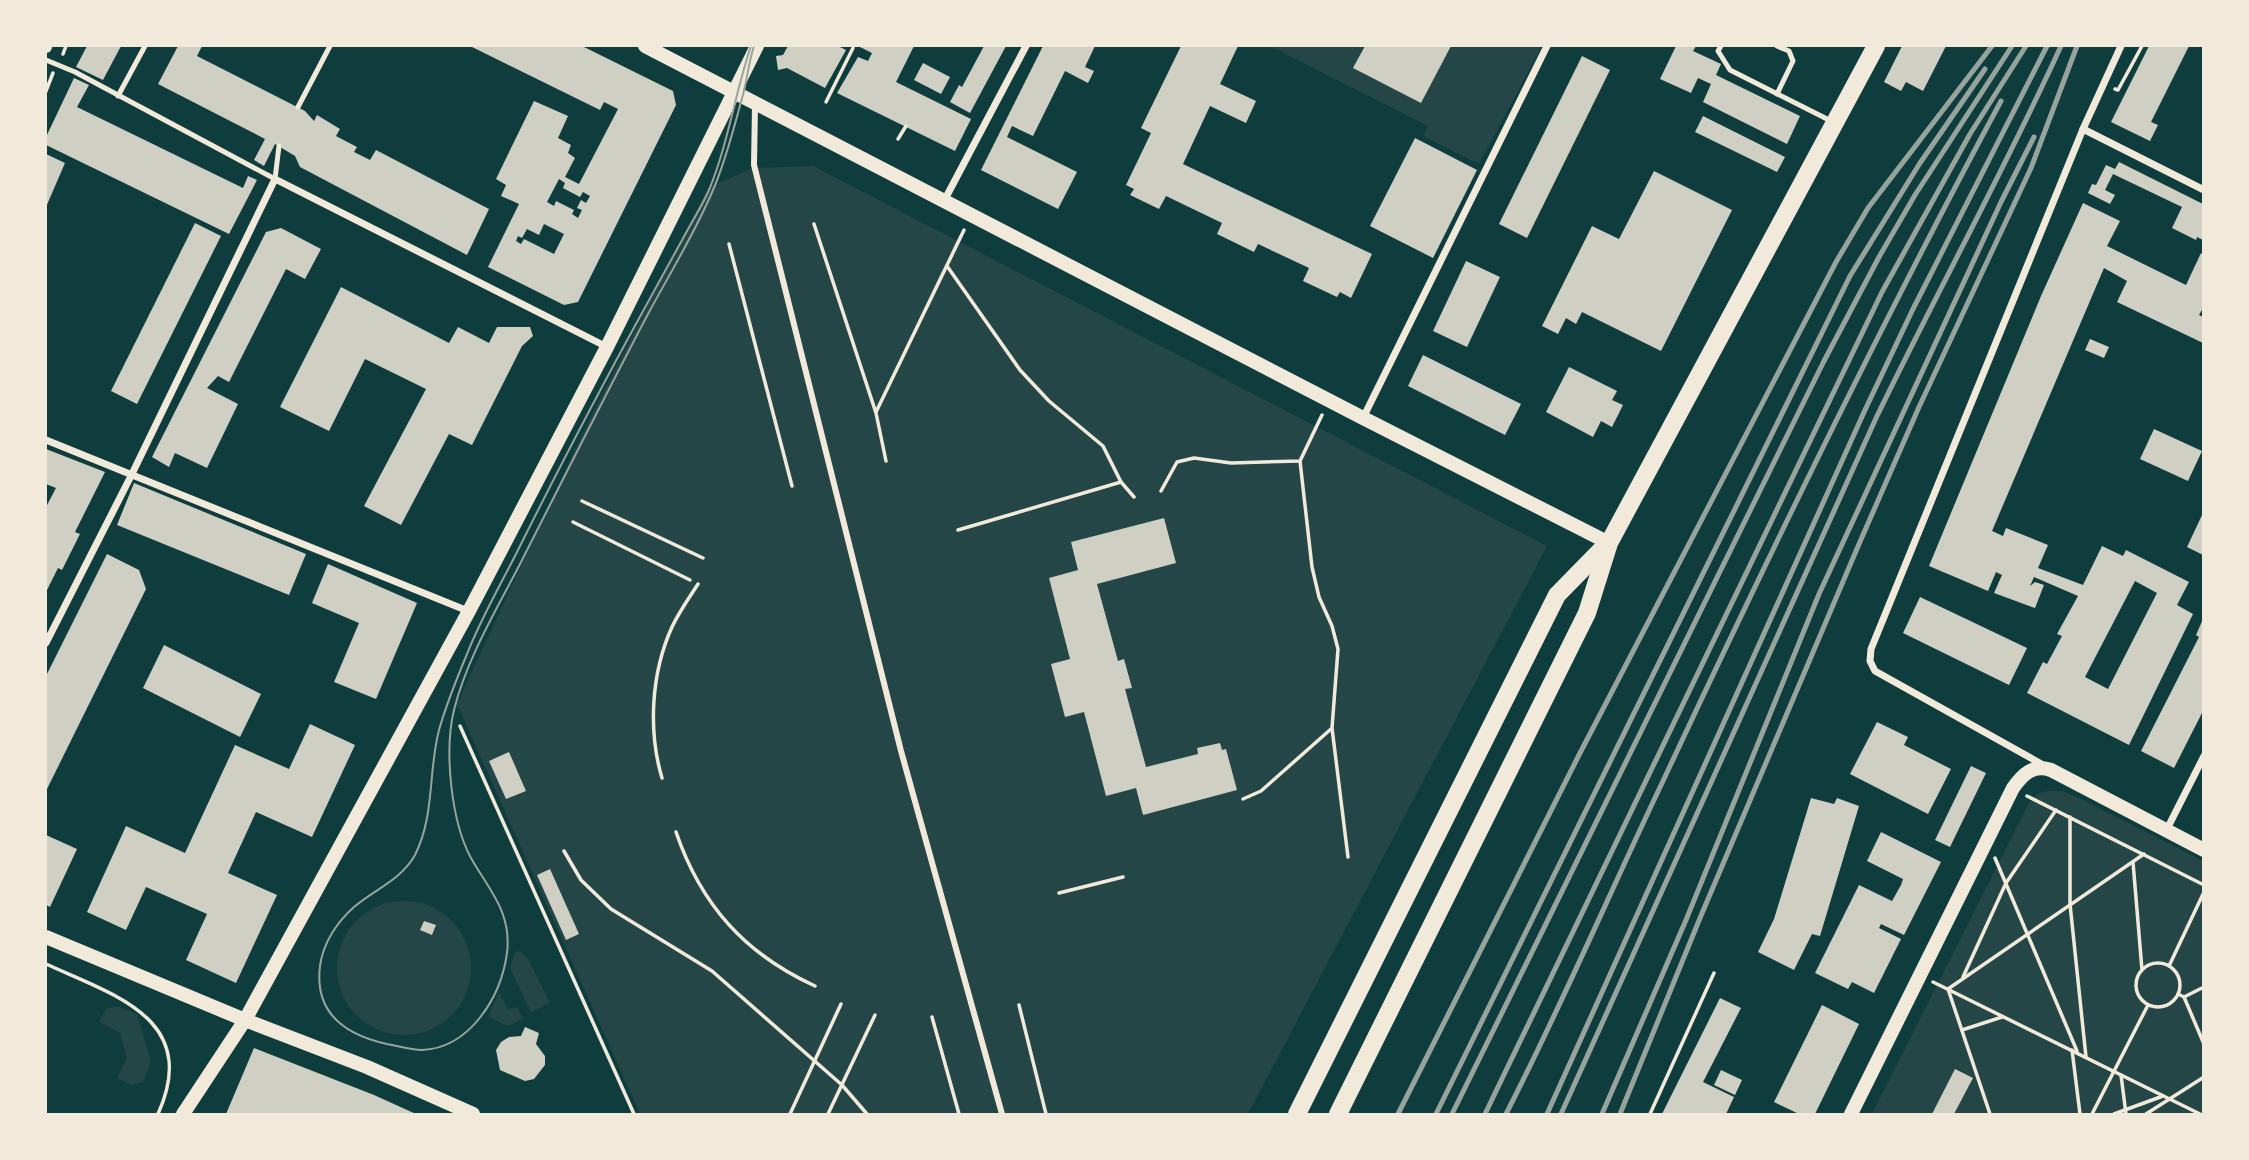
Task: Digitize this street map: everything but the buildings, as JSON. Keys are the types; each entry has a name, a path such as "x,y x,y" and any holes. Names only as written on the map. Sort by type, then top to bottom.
{"main road":[{"path":"645,46 1328,400 1609,542"},
{"path":"183,1115 245,1020 469,611 607,347 758,46"},
{"path":"1338,1115 1587,613 1609,542 1876,46"},
{"path":"1297,1115 1557,595 1609,542"},
{"path":"1851,1115 2013,788 2026,772 2034,768 2051,770 2203,850"},
{"path":"46,937 245,1020 367,1067 473,1115"}],"street":[{"path":"943,201 1026,46"},
{"path":"1363,418 1547,46"},
{"path":"2051,770 1875,671 1870,661 1871,649 2084,129 2121,46"},
{"path":"755,103 754,166 901,751 1002,1115"},
{"path":"2084,129 2203,190"},
{"path":"46,643 275,179 607,347"},
{"path":"46,440 469,611"},
{"path":"2166,831 2203,756"}],"lane":[{"path":"118,96 145,46"},
{"path":"298,107 330,46"},
{"path":"1721,46 1718,51 1730,70 1833,122"},
{"path":"1777,46 1789,51 1793,61 1777,94"},
{"path":"46,60 75,72 275,179 279,146"}],"path":[{"path":"2118,90 2142,46"},
{"path":"826,102 853,48"},
{"path":"898,139 906,126"},
{"path":"876,413 971,215"},
{"path":"814,224 876,413 886,461"},
{"path":"729,244 792,486"},
{"path":"947,266 1020,370 1049,401 1103,446 1121,482 1134,498"},
{"path":"1328,400 1300,461 1312,567 1319,597 1332,626 1338,649 1332,728 1348,857"},
{"path":"1161,491 1177,462 1194,458 1231,463 1300,461"},
{"path":"958,530 1121,482"},
{"path":"582,501 703,558"},
{"path":"573,522 691,580"},
{"path":"662,778 655,757 653,714 662,655 672,627 698,584"},
{"path":"460,726 634,1115"},
{"path":"1243,799 1261,791 1332,728"},
{"path":"2013,788 2203,884"},
{"path":"1962,979 2006,883 2056,810"},
{"path":"2070,817 2070,904 2086,1057"},
{"path":"676,832 692,873 721,918 761,955 816,986"},
{"path":"1987,839 2077,1053"},
{"path":"565,851 581,880 611,909 712,971 842,1085 867,1115"},
{"path":"1948,989 2144,854"},
{"path":"2133,862 2142,971"},
{"path":"1059,893 1123,877"},
{"path":"2169,965 2203,892"},
{"path":"46,964 127,1001 159,1029 169,1062 165,1097 158,1115"},
{"path":"2151,964 2169,965 2180,980 2178,994 2172,1003 2166,1006 2148,1005 2136,989 2138,976 2151,964"},
{"path":"1650,1115 1714,973"},
{"path":"1919,975 2200,1115"},
{"path":"2184,997 2203,987"},
{"path":"1948,989 1990,1115"},
{"path":"2178,994 2184,997 2203,1044"},
{"path":"790,1115 841,1004"},
{"path":"1019,1004 1046,1115"},
{"path":"2092,1115 2148,1005"},
{"path":"828,1115 875,1015"},
{"path":"932,1017 959,1115"},
{"path":"1962,1030 2004,1017"},
{"path":"2072,1050 2080,1115"},
{"path":"2120,1074 2126,1112"},
{"path":"2146,1115 2203,1077"},
{"path":"2114,1115 2163,1096"}],"shaded area":[{"path":"1270,46 1542,46 1479,164 1423,136 1428,126"},
{"path":"813,166 1547,546 1248,1114 640,1114 457,704 584,430 708,188 753,168"},
{"path":"2062,791 2079,798 2203,861 2203,1114 1872,1114 2029,803 2037,794"},
{"path":"404,901 430,906 451,921 466,942 471,968 466,994 451,1015 430,1030 404,1035 378,1030 357,1015 342,994 337,968 342,942 357,921 378,906"},
{"path":"520,951 528,959 550,1003 531,1012 510,968 515,952"},
{"path":"499,992 508,1010 517,1007 523,1019 508,1026 488,1017"},
{"path":"117,1006 137,1014 151,1062 143,1082 132,1085 117,1078 127,1058 120,1033 99,1022 106,1009"}],"tram line":[{"path":"751,46 716,173 707,195 594,401 473,641 439,730 426,824 415,855 395,878 348,913 324,949 319,983 322,997 336,1020 358,1035 413,1049 439,1047 468,1030 480,1017 498,986 507,953 506,925 498,902 464,843 454,806 450,765 454,710 483,634 706,206 728,147 754,46"}],"railway":[{"path":"1398,1114 1580,753 1836,262 1868,208 1992,46"},
{"path":"1452,1114 1824,361 1915,195 2012,46"},
{"path":"1485,1114 1882,292 1970,134 2026,46"},
{"path":"1547,1114 1865,410 1913,309 2047,46"},
{"path":"1561,1114 1877,416 2061,46"},
{"path":"1620,1114 1859,544 1919,407 2031,168 2077,46"},
{"path":"1436,1114 1850,276 1920,163 1985,69"},
{"path":"1506,1114 1785,524 2001,101"},
{"path":"1602,1114 1686,920 1819,594 2001,202 2034,137"}]}
